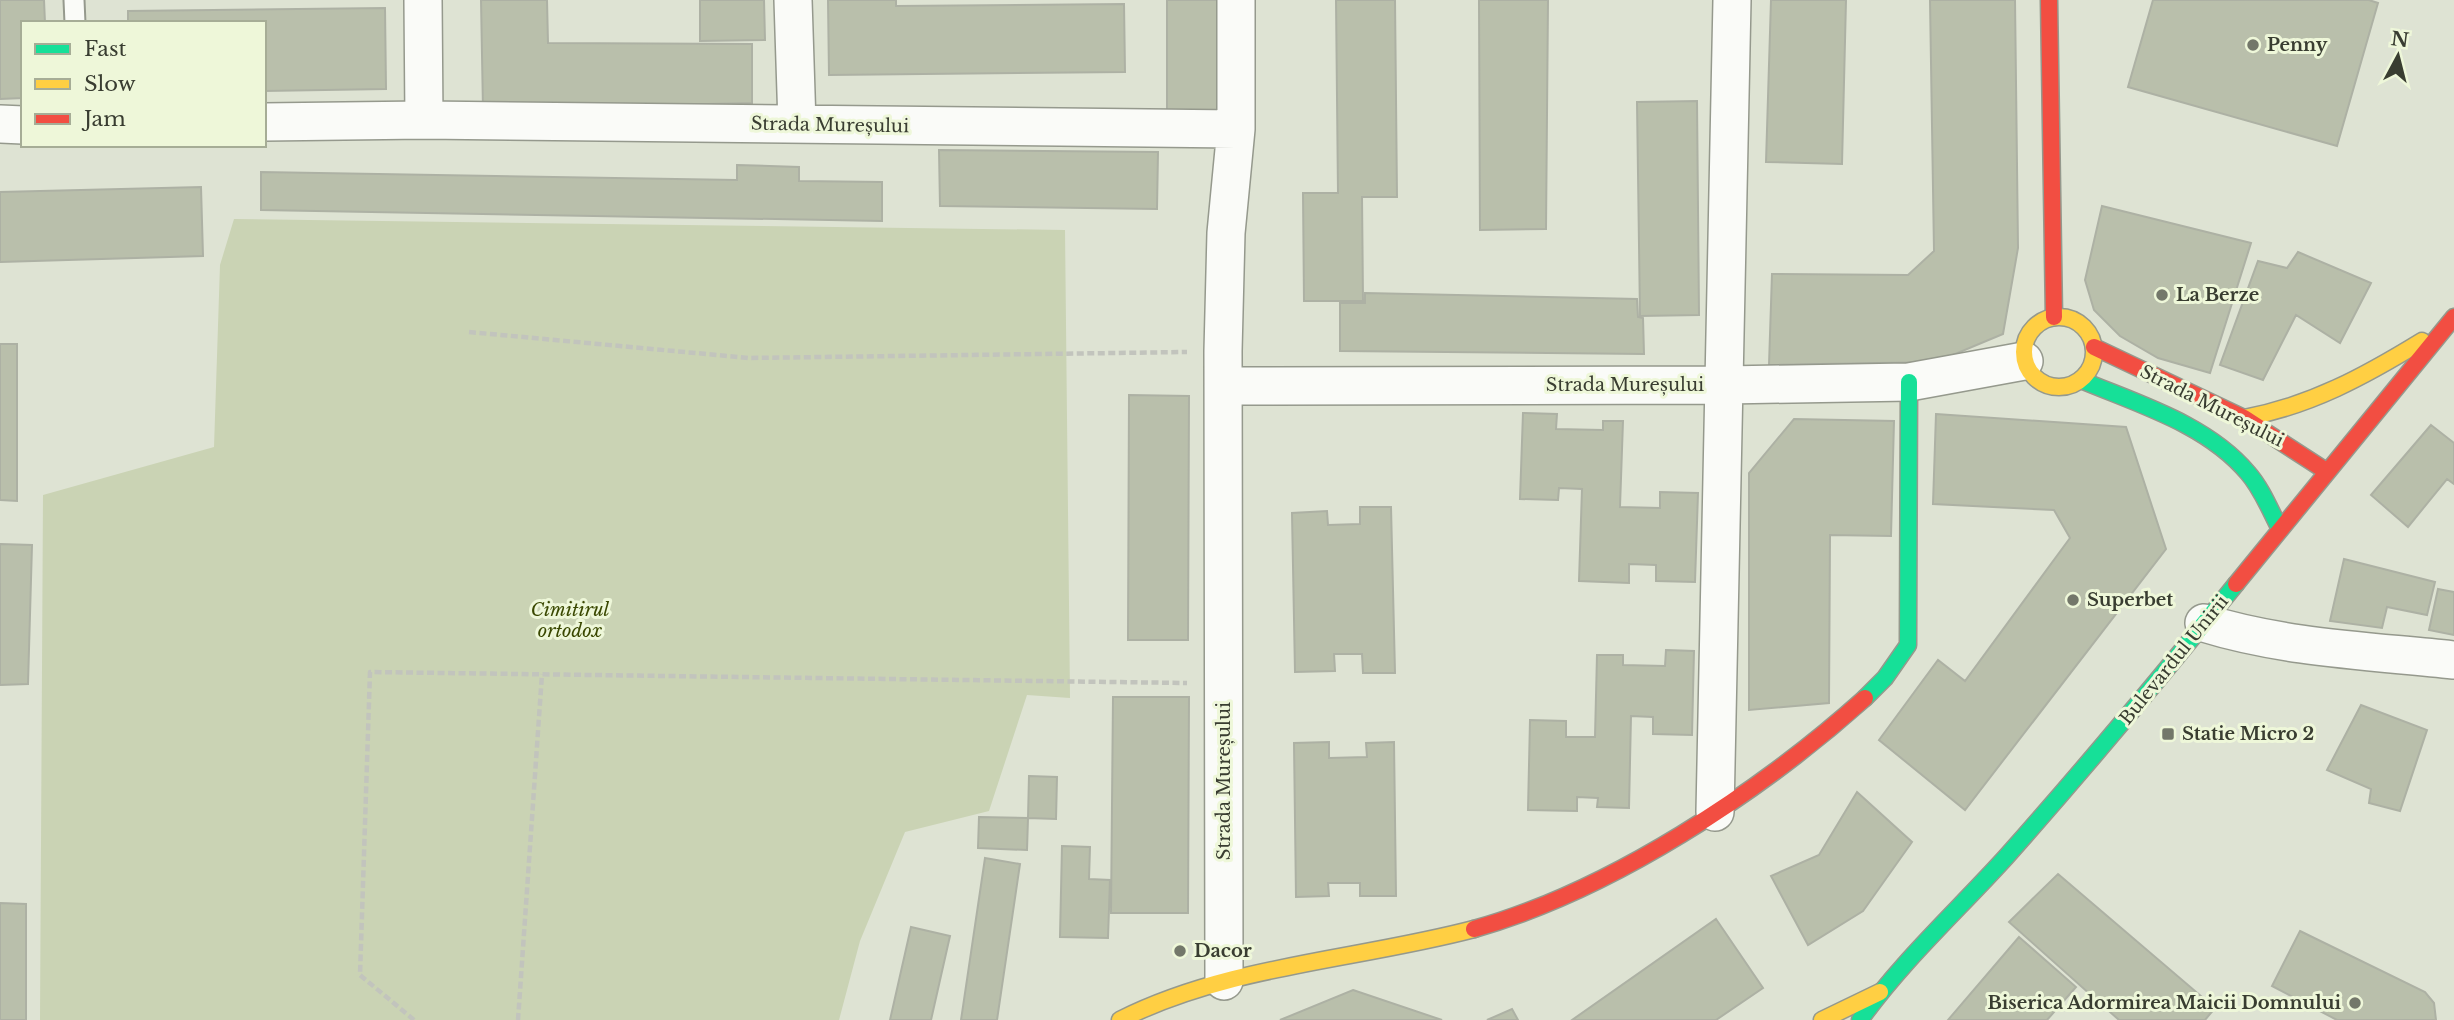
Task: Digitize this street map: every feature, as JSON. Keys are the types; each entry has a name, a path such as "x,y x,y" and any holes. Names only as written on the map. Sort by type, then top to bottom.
{"street":[{"path":"423,0 424,120"},
{"path":"793,0 797,124"},
{"name":"Strada Mureșului","path":"1224,981 1223,368 1226,233 1236,129 1236,0"},
{"path":"1715,812 1726,385 1731,0"},
{"path":"2049,0 2054,317"},
{"name":"Strada Mureșului","path":"266,122 424,120 1236,129"},
{"path":"0,124 21,125"},
{"path":"2054,317 2076,321 2091,336 2094,347 2092,365 2081,380 2059,387 2048,386 2037,380 2024,361 2026,337 2033,327 2054,317"},
{"path":"2244,418 2299,407 2329,394 2449,322"},
{"name":"Bulevardul Unirii","path":"1880,992 2004,859 2127,718 2449,322"},
{"name":"Strada Mureșului","path":"2094,347 2244,418 2326,471"},
{"name":"Strada Mureșului","path":"1223,368 1726,385 1909,382 2024,361"},
{"name":"Strada Mureșului","path":"2081,380 2160,414 2226,450 2249,474 2280,529"},
{"path":"1120,1020 1139,1009 1224,981 1395,948 1521,914 1619,870 1715,812 1840,720 1901,659 1908,645 1909,382"},
{"path":"2204,623 2243,635 2285,643 2454,660"},
{"path":"1822,1020 1880,992"},
{"path":"1860,1020 1880,992"}],"lane":[{"path":"74,0 75,21"}],"path":[{"path":"469,332 749,358 1223,368"},
{"path":"414,1020 360,975 370,672 1223,683"},
{"path":"518,1020 542,674"}],"green space":[{"name":"Cimitirul ortodox","path":"234,219 1065,230 1070,698 1027,695 989,811 905,832 860,941 839,1020 40,1020 43,495 214,447 220,265"}],"building":[{"path":"0,0 44,0 45,21 21,21 21,98 0,99"},
{"path":"481,0 547,0 548,43 752,44 752,103 483,109"},
{"path":"700,0 764,0 765,40 700,41"},
{"path":"828,0 896,0 896,6 1124,4 1125,72 829,75"},
{"path":"1167,0 1224,0 1223,112 1167,111"},
{"path":"1336,0 1395,0 1397,197 1362,197 1363,301 1304,301 1303,193 1338,193"},
{"path":"1479,0 1548,0 1546,229 1480,230"},
{"path":"1771,0 1846,0 1842,164 1766,162"},
{"path":"1930,0 2015,0 2018,248 2003,334 1936,362 1769,365 1772,274 1908,275 1934,251"},
{"name":"Penny","path":"2153,0 2369,0 2378,3 2337,146 2128,87"},
{"path":"385,8 386,89 266,91 266,21 128,21 128,11"},
{"path":"1697,101 1699,315 1640,316 1637,102"},
{"path":"939,150 1158,152 1157,209 940,206"},
{"path":"737,165 799,167 799,181 882,182 882,221 261,210 261,172 737,180"},
{"path":"201,187 203,256 0,262 0,192"},
{"name":"La Berze","path":"2102,206 2251,243 2210,373 2158,358 2120,336 2094,310 2085,280"},
{"path":"2298,252 2371,283 2340,343 2296,315 2263,380 2220,365 2258,261 2287,268"},
{"path":"1365,293 1637,299 1638,317 1643,318 1644,354 1340,351 1340,303 1365,303"},
{"path":"0,344 17,344 17,501 0,500"},
{"path":"1129,395 1189,396 1188,640 1128,640"},
{"path":"1523,413 1557,414 1556,429 1603,430 1603,421 1623,421 1620,507 1660,508 1660,492 1698,493 1695,582 1656,581 1656,565 1629,564 1629,583 1579,581 1582,489 1559,488 1558,500 1520,499"},
{"path":"1936,414 2126,427 2166,549 1965,810 1879,740 1938,660 1965,681 2070,538 2054,510 1933,504"},
{"path":"1794,419 1894,421 1891,536 1830,535 1829,703 1749,710 1749,473"},
{"path":"2431,425 2454,443 2454,484 2447,479 2408,527 2371,495"},
{"path":"1360,507 1391,507 1395,673 1363,673 1362,654 1334,654 1335,671 1295,672 1292,513 1327,511 1328,525 1360,524"},
{"path":"0,544 32,545 28,684 0,685"},
{"path":"2344,559 2435,582 2427,615 2387,607 2382,628 2330,621"},
{"path":"2438,589 2454,592 2454,635 2429,630"},
{"path":"1666,650 1694,651 1692,735 1653,734 1653,717 1631,716 1629,808 1597,807 1598,798 1577,797 1577,811 1528,810 1530,720 1566,721 1566,737 1595,737 1597,655 1623,655 1623,665 1665,666"},
{"path":"1113,697 1189,697 1188,913 1111,913"},
{"path":"2361,705 2427,730 2400,811 2369,803 2371,789 2327,770"},
{"path":"1329,742 1329,758 1367,757 1366,743 1394,742 1396,896 1360,896 1360,883 1328,883 1329,896 1296,897 1294,743"},
{"path":"1029,776 1057,777 1056,819 1028,818"},
{"path":"1857,792 1912,842 1863,911 1808,945 1771,876 1819,855"},
{"path":"979,817 1028,818 1027,850 978,848"},
{"path":"1062,846 1090,847 1089,879 1110,880 1108,938 1060,937"},
{"path":"985,858 1020,864 997,1020 961,1020"},
{"path":"2058,874 2215,1008 2205,1020 2119,1020 2009,922"},
{"path":"0,903 26,904 26,1020 0,1020"},
{"path":"1716,919 1763,988 1716,1020 1572,1020"},
{"path":"911,927 950,936 931,1020 890,1020"},
{"name":"Biserica Adormirea Maicii Domnului","path":"2300,931 2425,992 2434,1003 2436,1020 2337,1020 2272,986"},
{"path":"2019,937 2076,987 2047,1020 1948,1020"},
{"path":"1353,990 1442,1020 1280,1020"},
{"path":"1512,1009 1518,1020 1487,1020"}],"traffic: fast":[{"path":"2081,380 2171,417 2213,441 2253,479 2280,529"},
{"path":"1865,698 1885,678 1908,645 1909,382"},
{"path":"1860,1020 1912,957 2065,790 2236,584"}],"traffic: slow":[{"path":"2052,317 2066,317 2079,323 2088,332 2094,352 2092,365 2084,377 2066,387 2052,387 2039,381 2030,372 2024,359 2024,345 2030,332 2039,323 2052,317"},
{"path":"2244,418 2314,398 2422,341"},
{"path":"1120,1020 1162,1002 1249,975 1474,929"},
{"path":"1822,1020 1880,992"}],"traffic: jam":[{"path":"2049,0 2054,317"},
{"path":"2236,584 2454,317"},
{"path":"2094,347 2244,418 2326,471"},
{"path":"1474,929 1526,912 1578,890 1681,834 1779,768 1865,698"}],"place":[{"name":"Penny","path":"2253,45"},
{"name":"La Berze","path":"2162,295"},
{"name":"Superbet","path":"2073,600"},
{"name":"Statie Micro 2","path":"2168,734"},
{"name":"Dacor","path":"1180,951"},
{"name":"Biserica Adormirea Maicii Domnului","path":"2355,1003"}]}
